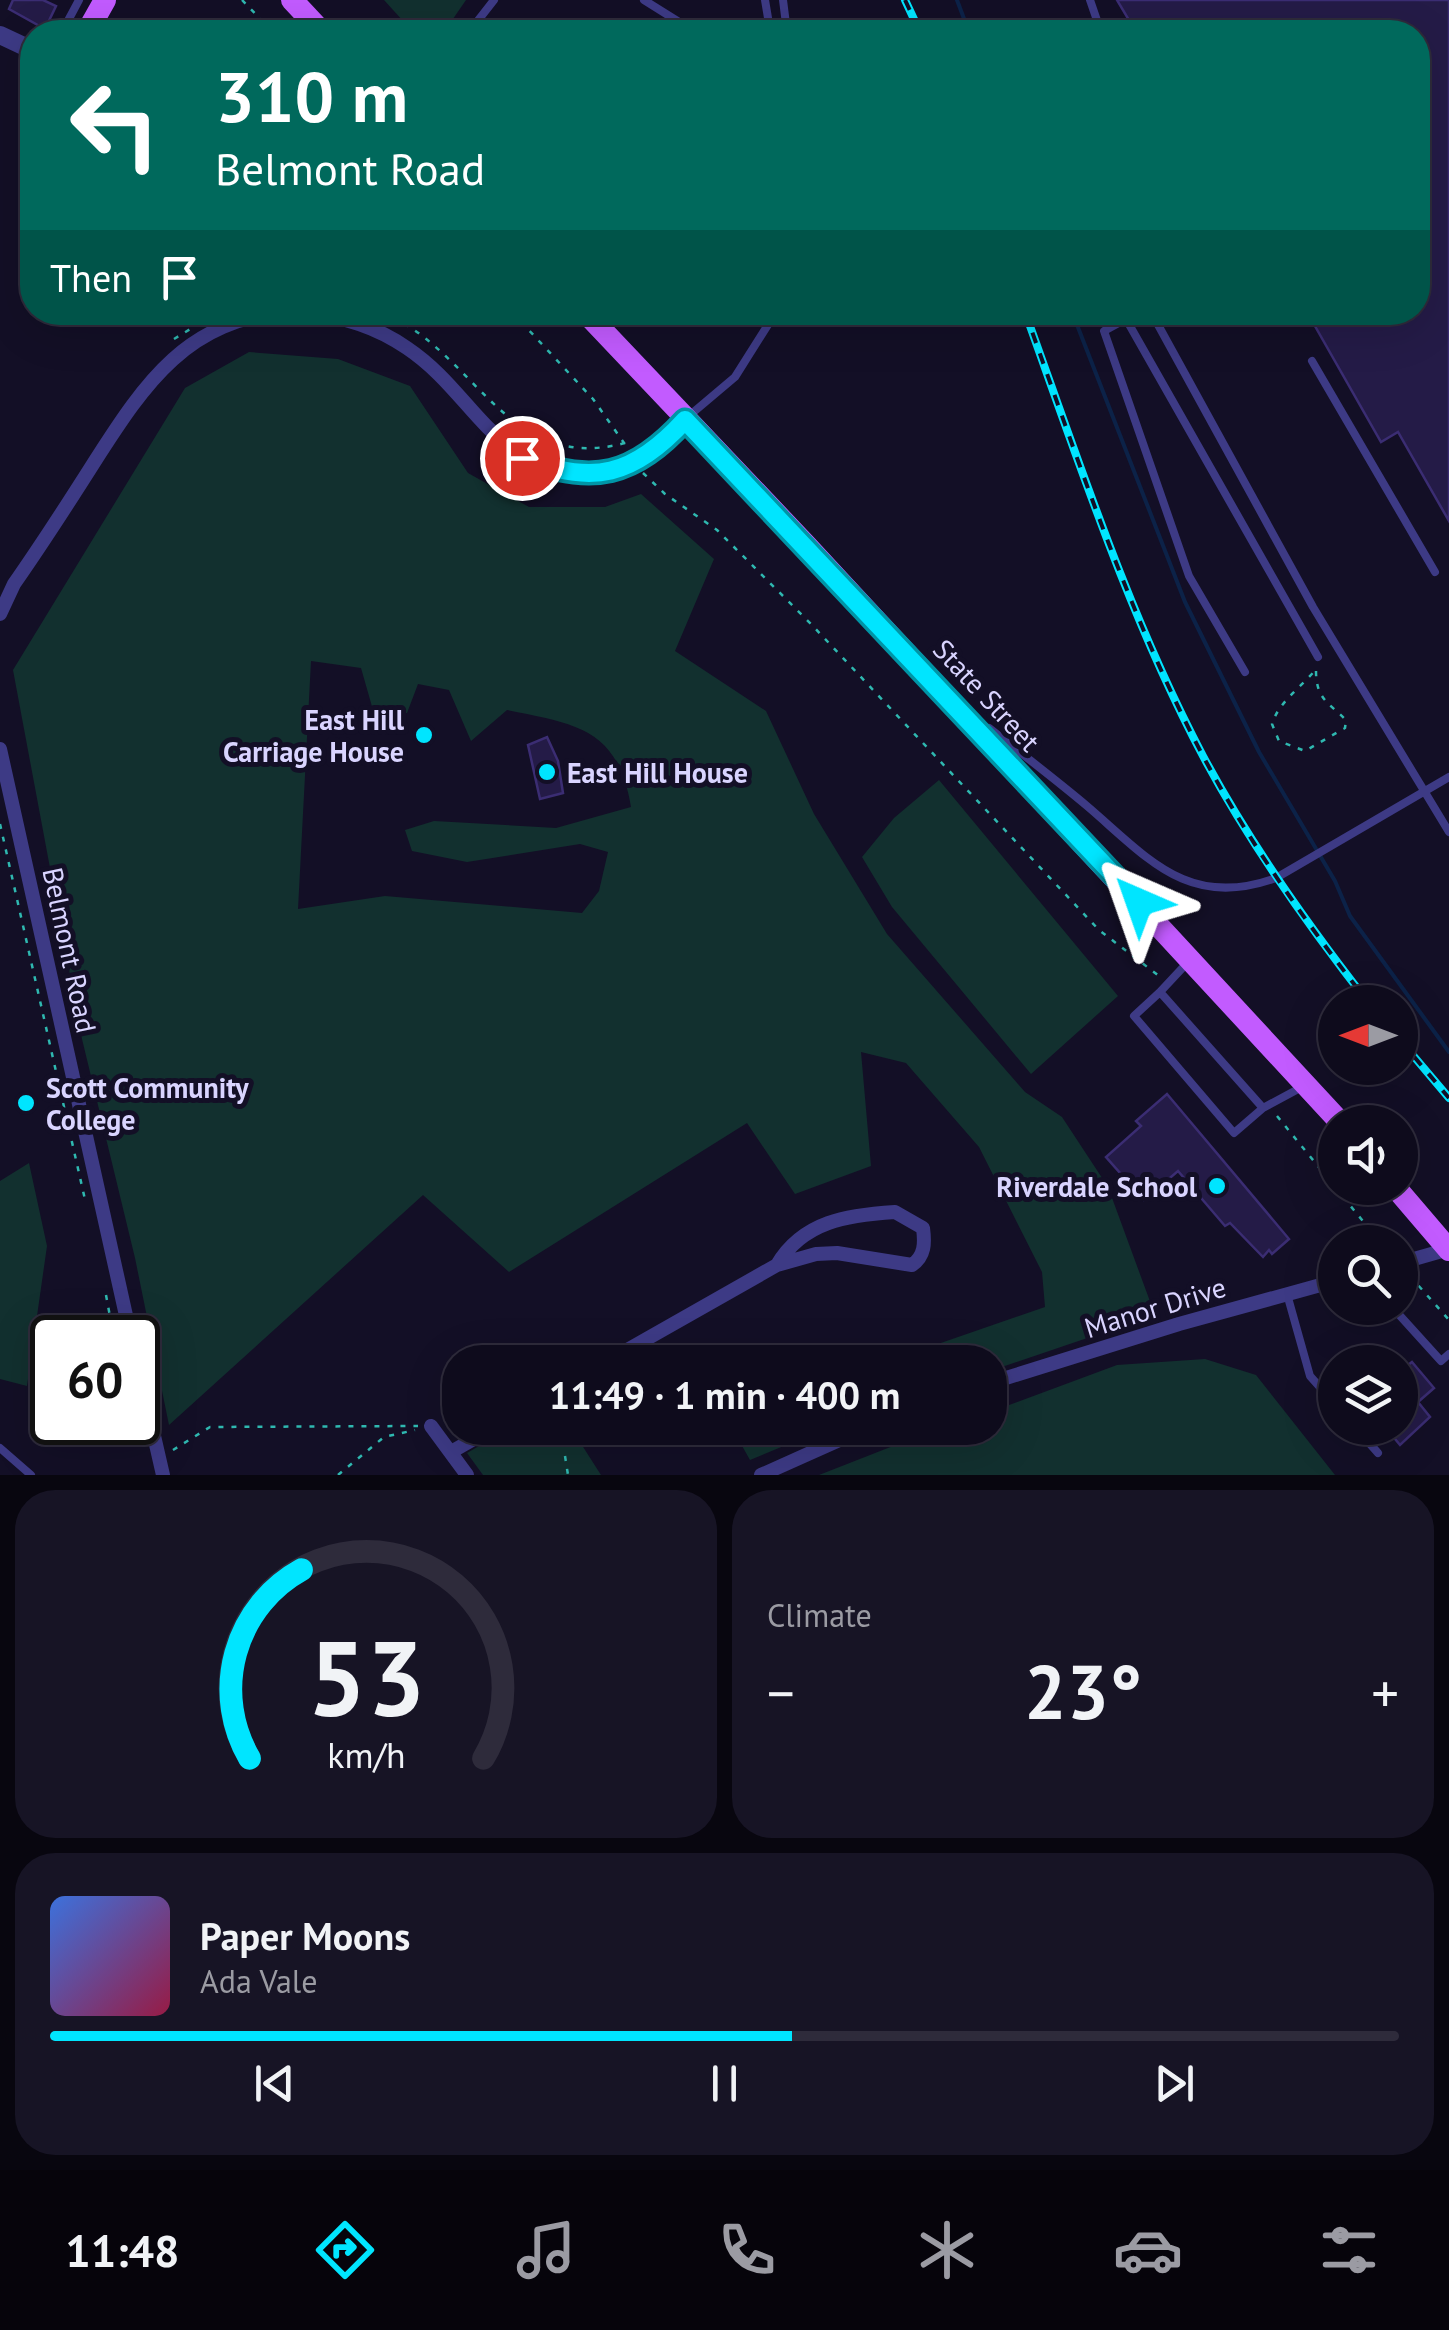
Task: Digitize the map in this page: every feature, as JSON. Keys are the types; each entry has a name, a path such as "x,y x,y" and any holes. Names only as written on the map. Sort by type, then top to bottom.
{"main road":[{"path":"292,0 311,20"},
{"name":"State Street","path":"597,325 1325,1105"},
{"path":"1411,1205 1449,1250"}],"street":[{"path":"0,614 14,584 138,394 166,364 214,330 229,325"},
{"path":"366,325 408,348 434,368 495,436 522,458 552,470 590,473 633,464 656,452 685,420"},
{"name":"Belmont Road","path":"0,750 126,1315"},
{"path":"636,1345 777,1265 816,1254 837,1253 912,1265 920,1260 924,1248 923,1228 896,1212 837,1218 816,1226 777,1265"},
{"path":"1418,1259 1449,1250"},
{"name":"Manor Drive","path":"1007,1377 1318,1286"},
{"path":"431,1426 467,1475"},
{"path":"156,1445 163,1475"},
{"path":"451,1452 463,1445"},
{"path":"761,1475 828,1445"}],"lane":[{"path":"478,20 494,0"},
{"path":"644,0 676,20"},
{"path":"685,420 735,377 768,325"},
{"path":"1116,325 1104,332 1189,576 1245,672"},
{"path":"1129,325 1318,657"},
{"path":"1159,325 1314,607 1449,832"},
{"path":"1312,362 1435,572"},
{"path":"943,692 1137,851 1170,875 1196,884 1247,889 1276,878 1449,778"},
{"path":"1191,958 1134,1016 1234,1133 1265,1107 1307,1084"},
{"path":"1160,992 1265,1107"},
{"path":"1287,1294 1310,1376 1318,1385"},
{"path":"1408,1325 1441,1361 1449,1354"},
{"path":"1371,1445 1378,1453"},
{"path":"0,1448 31,1475"}],"path":[{"path":"242,0 261,20"},
{"path":"405,325 451,359 511,422 528,434 576,448 602,450 627,443"},
{"path":"524,325 593,399 627,443 633,464 664,494 717,530 811,624 1099,930 1168,984"},
{"path":"1316,672 1280,703 1272,724 1278,740 1298,750 1304,751 1345,728 1346,720 1322,699 1316,686 1318,657"},
{"path":"0,824 88,1214"},
{"path":"1265,1107 1366,1225"},
{"path":"1418,1285 1449,1320"},
{"path":"104,1286 110,1315"},
{"path":"159,1459 210,1427 431,1426"},
{"path":"338,1475 384,1437 431,1426"},
{"path":"565,1456 568,1475"}],"green space":[{"path":"384,0 466,0 452,20 402,20"},
{"path":"249,352 338,359 410,386 468,473 529,507 605,507 641,494 714,559 675,651 766,711 814,814 887,934 1025,1092 1062,1117 1108,1187 1155,1315 1007,1365 1007,1345 935,1345 1045,1307 1042,1272 979,1147 906,1063 861,1052 871,1166 795,1194 747,1123 509,1272 423,1195 169,1425 160,1381 160,1315 147,1315 82,1039 13,670 185,388","holes":["311,661 361,668 375,717 407,713 418,684 449,690 471,741 507,710 573,726 604,745 616,760 631,807 556,828 434,821 405,830 412,851 467,862 580,844 608,852 599,891 582,913 385,896 298,909"]},
{"path":"939,780 1118,996 1031,1074 892,907 862,857 894,818"},
{"path":"29,1163 47,1246 37,1315 30,1315 27,1386 0,1379 0,1181"},
{"path":"1205,1359 1256,1375 1335,1475 819,1475 896,1445 1007,1445 1007,1406 1117,1365"},
{"path":"481,1445 582,1445 601,1475 483,1475 467,1453"},
{"path":"742,1445 786,1445 750,1460"}],"building":[{"path":"13,0 43,0 56,6 49,20 29,20 9,9"},
{"path":"1117,0 1449,0 1449,521 1398,432 1381,442 1314,325 1430,325 1430,20 1129,20"},
{"name":"East Hill House","path":"547,737 558,761 563,793 540,799 528,745"},
{"name":"Riverdale School","path":"1167,1094 1289,1239 1272,1254 1269,1250 1263,1257 1230,1223 1225,1226 1178,1171 1144,1200 1106,1157 1141,1126 1136,1121"},
{"path":"1418,1369 1434,1388 1418,1402"},
{"path":"1418,1402 1430,1417 1418,1428"}],"waterway":[{"path":"957,0 964,20"},
{"path":"1077,325 1185,602 1259,752 1335,881 1350,916 1449,1052"}],"railway":[{"path":"905,0 914,20"},
{"path":"1030,325 1106,538 1176,703 1221,789 1260,852 1355,985"},
{"path":"1418,1061 1449,1098"}],"place":[{"name":"East Hill Carriage House","path":"424,735"},
{"name":"East Hill House","path":"547,772"},
{"name":"Scott Community College","path":"26,1103"},
{"name":"Riverdale School","path":"1217,1186"}],"route":[{"path":"522,458 552,470 590,473 624,468 656,452 685,420 1139,902"}]}
